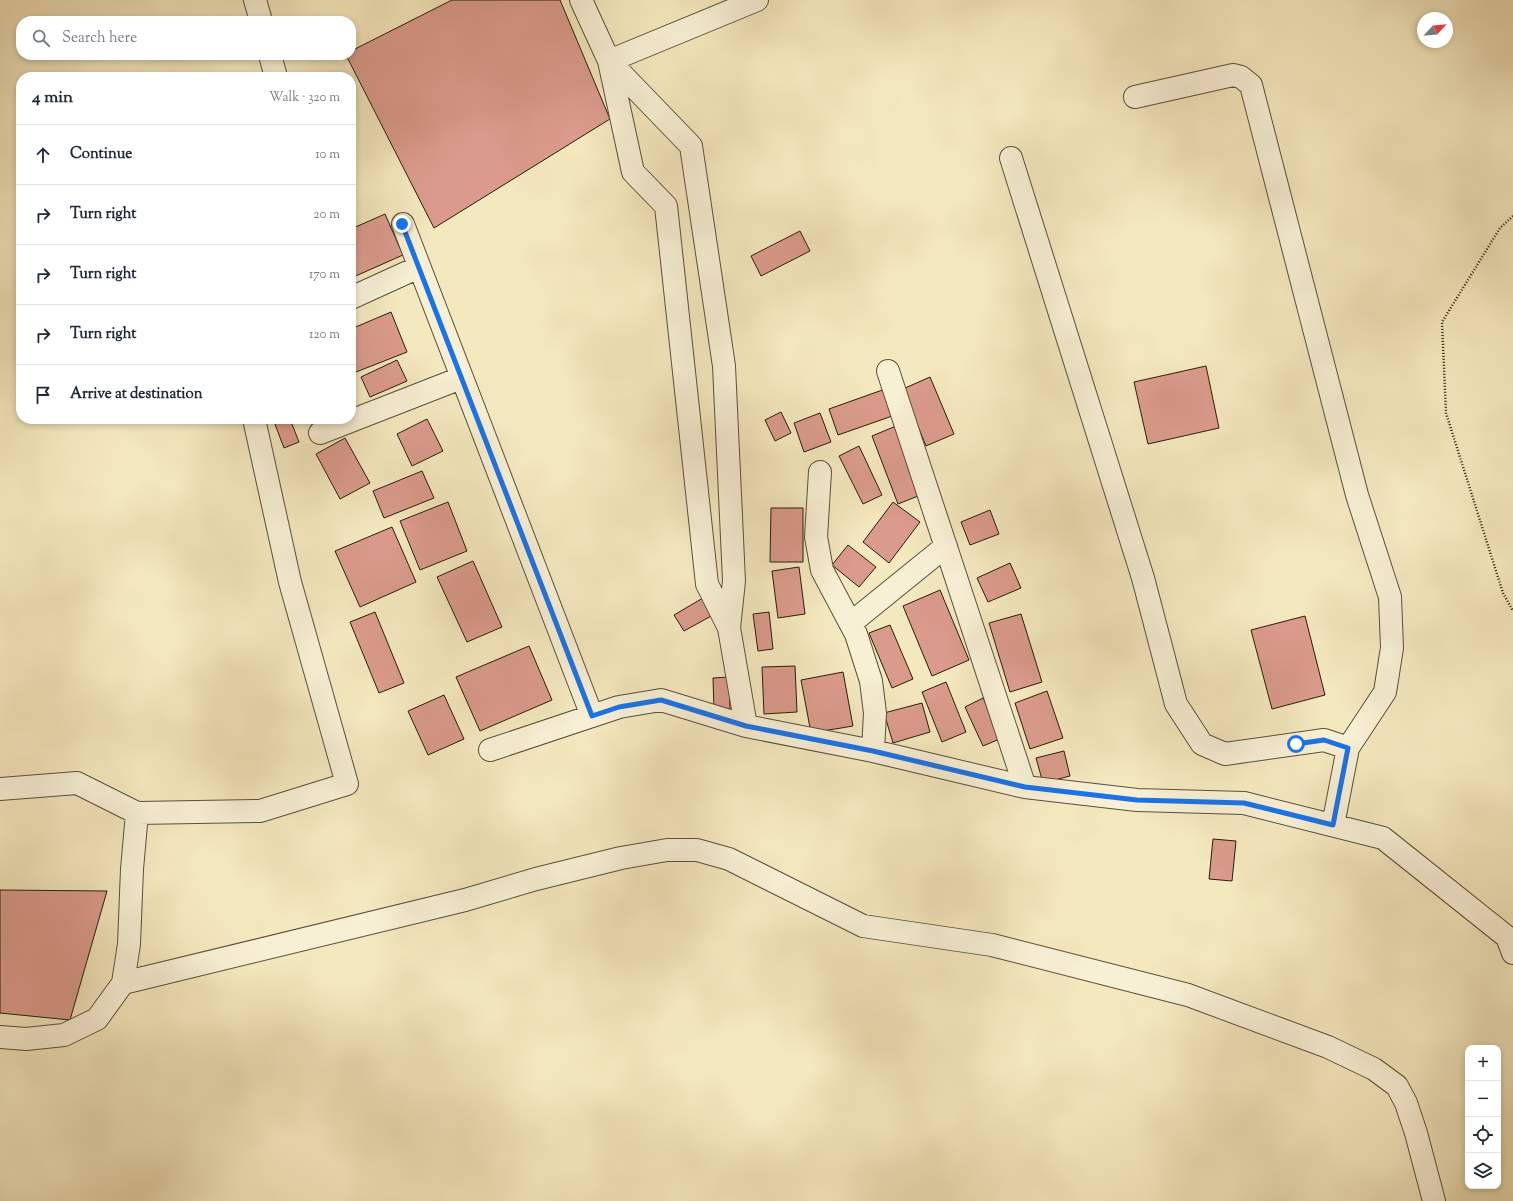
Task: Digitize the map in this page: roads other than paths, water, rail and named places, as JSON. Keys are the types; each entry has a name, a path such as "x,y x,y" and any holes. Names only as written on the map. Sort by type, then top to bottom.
{"street":[{"path":"255,0 260,16"},
{"path":"581,0 609,61 633,172 666,206 707,584 729,628"},
{"path":"609,61 757,0"},
{"path":"271,60 275,72"},
{"path":"609,61 691,146 724,366 734,581 729,628 746,726"},
{"path":"1135,97 1233,74 1241,77 1251,85 1357,495 1390,597 1392,648 1385,692 1348,748 1333,825"},
{"path":"1011,158 1143,578 1176,704 1202,744 1225,754 1324,740 1348,748"},
{"path":"402,224 592,716"},
{"path":"356,296 419,267"},
{"path":"888,371 1025,787"},
{"path":"356,419 461,378"},
{"path":"0,789 77,783 137,813 260,811 347,784 290,582 255,424"},
{"path":"320,433 343,424"},
{"path":"820,472 816,537 822,570 851,623 871,681 875,712 873,751"},
{"path":"851,623 946,546"},
{"path":"490,750 619,707 661,700 746,726 873,751 1025,787 1137,800 1244,803 1383,838 1507,937 1513,953"},
{"path":"0,1037 26,1039 64,1035 97,1019 123,983 129,944 132,869 137,813"},
{"path":"123,983 465,900 536,879 621,858 667,850 697,850 729,859 863,926 992,945 1188,995 1328,1047 1374,1068 1397,1086 1406,1103 1416,1132 1434,1201"}]}
